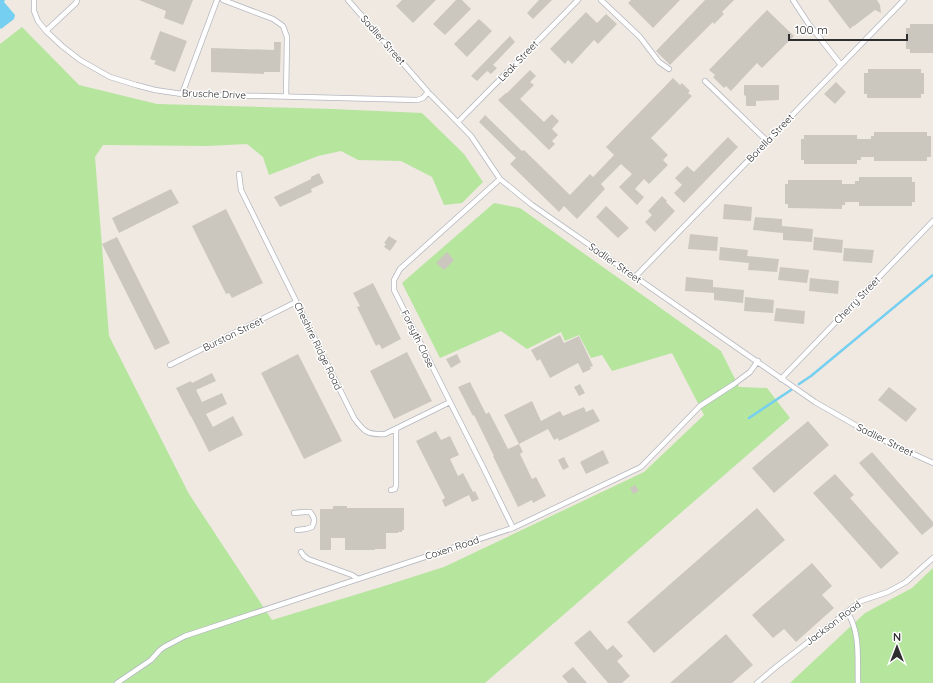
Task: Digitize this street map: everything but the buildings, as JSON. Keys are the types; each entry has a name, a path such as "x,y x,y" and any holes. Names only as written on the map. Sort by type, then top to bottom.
{"lane":[{"path":"46,31 76,3 77,0"},
{"path":"182,94 217,0"},
{"path":"223,0 273,19 283,26 287,36 286,96"},
{"name":"Sadlier Street","path":"348,0 428,92 471,136 500,179 532,205 815,402 854,425 933,463"},
{"name":"Leak Street","path":"458,122 578,0"},
{"path":"601,0 640,37 658,62 669,69"},
{"path":"793,0 808,23 841,65"},
{"name":"Borella Street","path":"635,277 904,0"},
{"name":"Brusche Drive","path":"34,2 34,11 38,21 62,46 80,60 110,77 155,90 182,94 417,100 423,98 428,92"},
{"path":"705,81 767,141"},
{"name":"Cheshire Ridge Road","path":"240,174 241,190 354,418 362,429 373,434 385,434 450,402"},
{"name":"Forsyth Close","path":"500,179 400,269 394,280 394,290 513,528"},
{"name":"Cherry Street","path":"781,378 933,221"},
{"name":"Burston Street","path":"170,365 296,302"},
{"name":"Coxen Road","path":"117,683 151,660 164,647 185,636 513,528 641,467 700,406 750,372 758,361"},
{"path":"392,490 395,489 396,485 396,429"},
{"path":"294,513 310,512 314,517 312,527 296,530"},
{"path":"301,552 308,559 352,575 358,579"},
{"name":"Jackson Road","path":"757,683 861,601 888,592 906,582 933,558"},
{"path":"847,612 857,635 858,683"}],"green space":[{"path":"22,27 79,85 157,104 422,113 464,154 483,182 462,203 444,205 432,177 401,161 358,160 341,151 318,156 269,175 263,157 247,144 207,146 103,145 95,157 109,336 189,494 272,620 444,567 644,472 704,415 672,353 612,371 602,355 591,358 579,335 565,341 561,332 527,349 501,331 440,358 402,283 494,203 520,208 721,351 739,387 767,388 790,418 485,683 0,683 0,44"},
{"path":"933,568 933,683 790,683 865,613 912,588"}],"water":[{"path":"0,0 5,0 4,2 15,15 14,19 1,29 0,28"}],"waterway":[{"path":"799,384 811,376 933,275"},
{"path":"749,418 791,390"}]}
